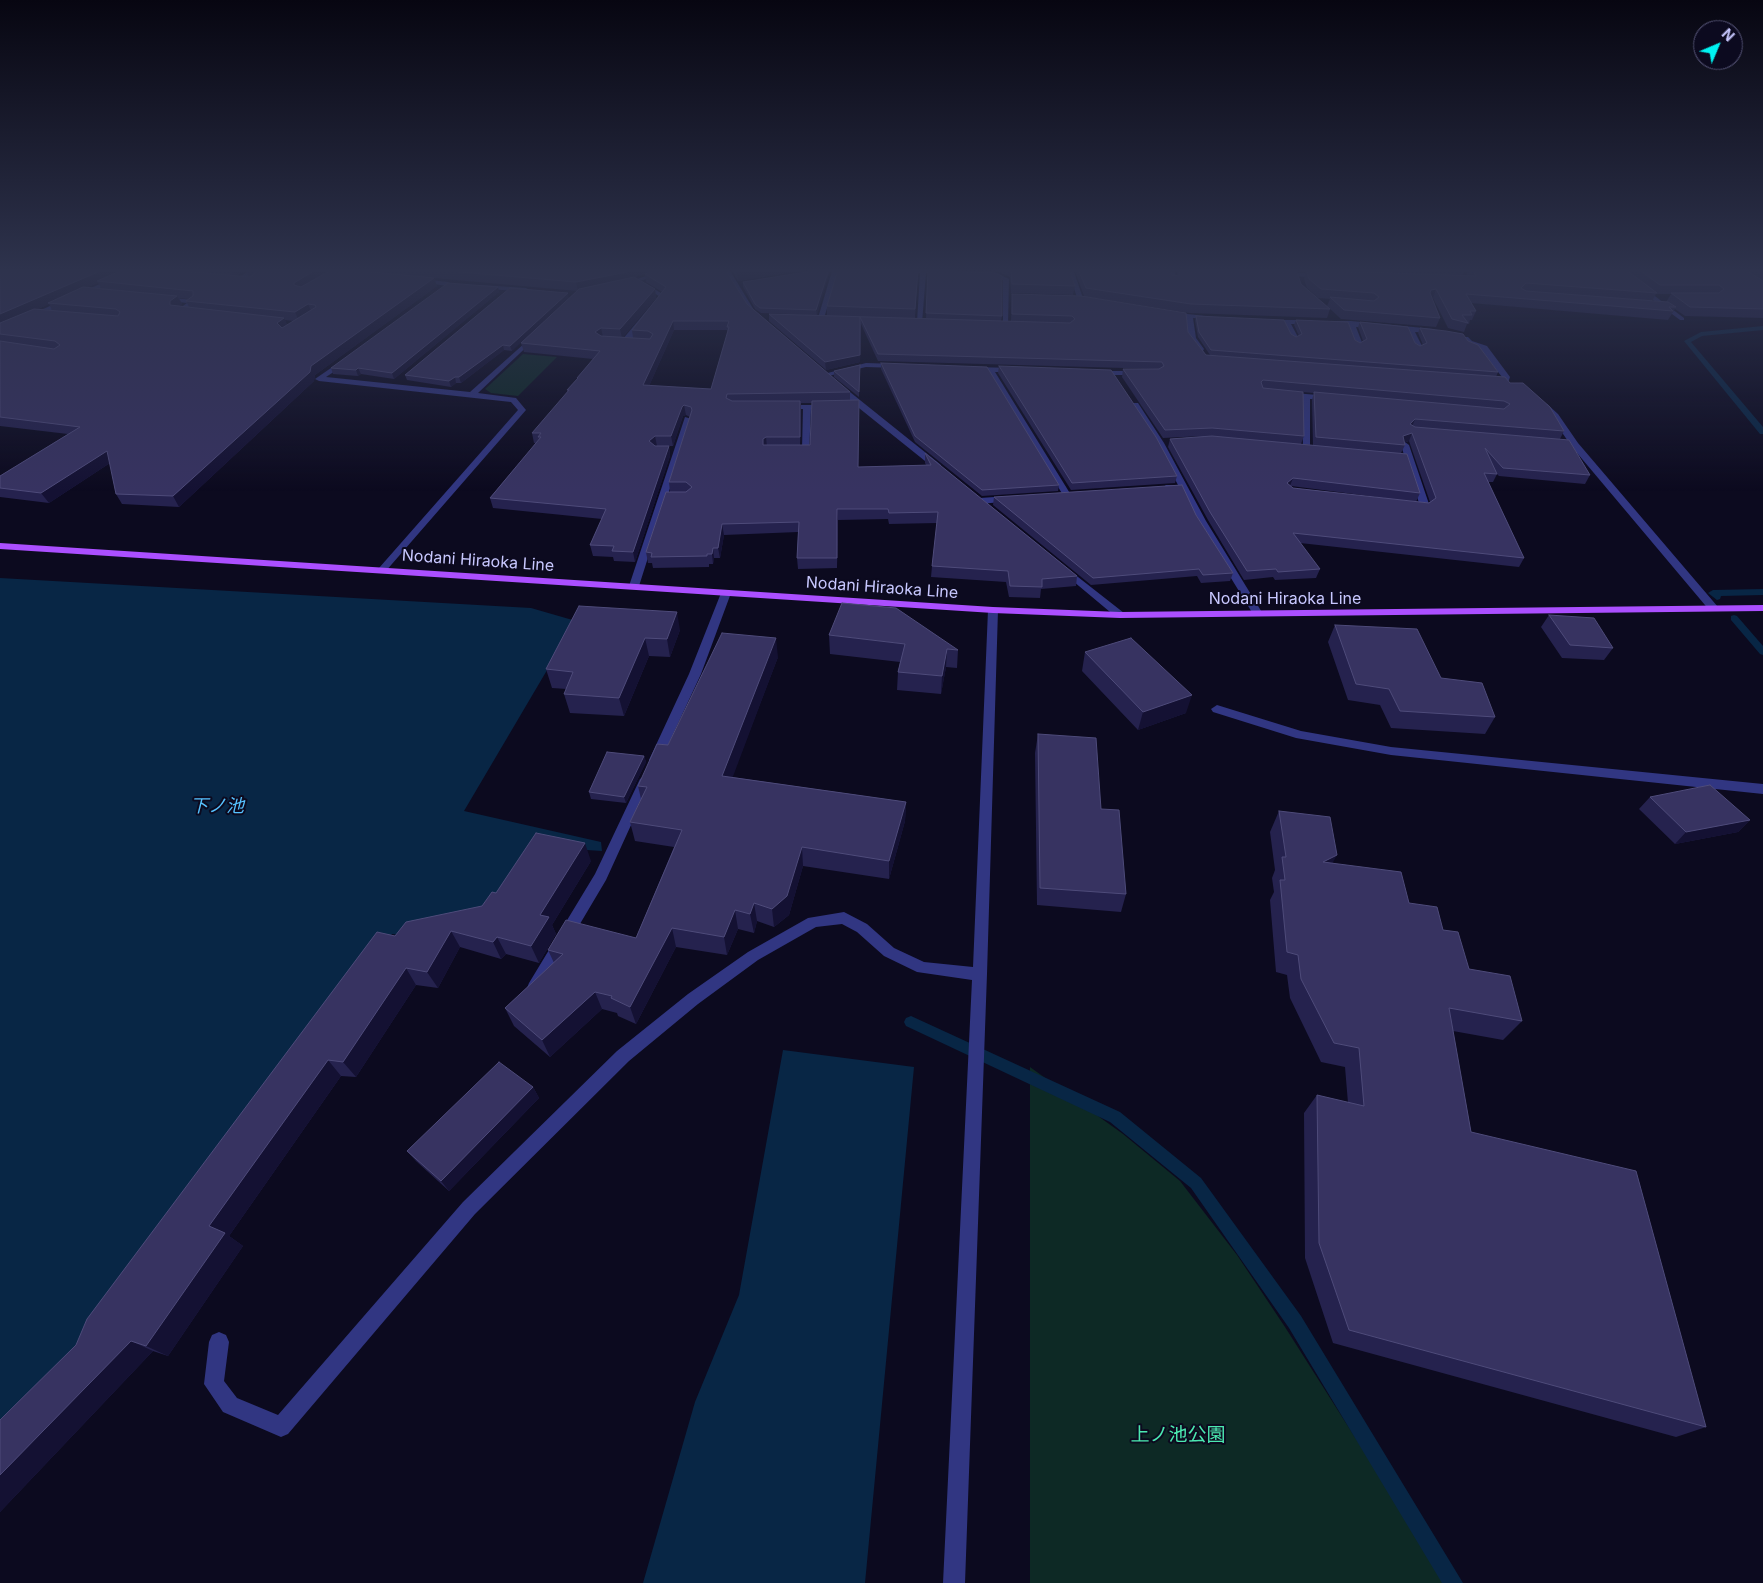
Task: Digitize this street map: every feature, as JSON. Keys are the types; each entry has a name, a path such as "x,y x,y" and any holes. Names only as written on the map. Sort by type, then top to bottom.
{"main road":[{"name":"Nodani Hiraoka Line","path":"0,546 993,610 1120,615 1763,608"}],"street":[{"path":"472,394 527,343"},
{"path":"1195,343 1207,359"},
{"path":"1417,343 1419,348"},
{"path":"1469,343 1484,348 1509,382 1483,382"},
{"path":"352,355 320,379 472,394 513,400 522,410 382,570"},
{"path":"824,375 866,365 904,366"},
{"path":"816,368 943,472"},
{"path":"961,368 1028,370"},
{"path":"990,369 1067,495"},
{"path":"1103,372 1148,373"},
{"path":"1113,373 1118,380"},
{"path":"393,386 401,380"},
{"path":"1281,394 1335,399"},
{"path":"1128,396 1160,443 1201,521 1258,614"},
{"path":"1288,447 1312,449 1306,396"},
{"path":"1536,399 1555,416 1570,444 1714,609"},
{"path":"780,407 835,406"},
{"path":"844,406 862,406"},
{"path":"806,464 808,407"},
{"path":"634,586 667,497 674,451 688,419"},
{"path":"1160,443 1170,442"},
{"path":"1405,445 1425,507 1407,504"},
{"path":"787,452 806,452"},
{"path":"1381,456 1408,458"},
{"path":"1154,489 1184,487"},
{"path":"1057,495 1076,494"},
{"path":"972,495 987,507"},
{"path":"980,501 1018,498"},
{"path":"1054,561 1120,615"},
{"path":"532,991 601,876 695,674 726,593"},
{"path":"954,1583 980,974 993,610"},
{"path":"1217,709 1300,735 1391,752 1763,789"},
{"path":"219,1342 214,1384 230,1405 281,1427 469,1208 623,1056 693,999 752,956 813,922 844,918 862,928 890,952 922,968 980,974"}],"green space":[{"path":"523,354 557,357 518,396 491,393 485,389"},
{"name":"上ノ池公園","path":"1030,1067 1123,1134 1180,1181 1237,1255 1285,1327 1417,1535 1445,1583 1030,1583"}],"water":[{"name":"下ノ池","path":"0,578 531,608 576,621 464,811 601,842 602,851 541,847 490,916 413,937 392,934 105,1332 0,1444"},
{"path":"783,1050 914,1067 865,1583 643,1583 695,1402 739,1295"}],"building":[{"path":"0,343 54,349 60,345 57,343 343,343 311,366 310,372 173,496 116,494 107,451 41,493 0,488 0,476 80,427 0,417"},
{"path":"366,343 429,343 392,373 358,368 356,370 331,368"},
{"path":"444,343 513,343 510,346 503,345 459,377 449,381 405,375"},
{"path":"521,343 663,343 643,385 711,389 724,343 792,343 850,392 727,394 726,398 732,401 800,401 800,437 766,437 763,439 763,445 810,445 812,401 859,400 858,467 931,465 925,453 1077,576 1042,579 1042,587 1010,586 1008,571 932,566 938,512 889,513 888,509 837,509 837,558 797,558 799,522 722,524 718,548 713,548 712,554 707,554 707,556 651,557 652,553 646,552 666,492 686,492 692,487 686,482 669,482 692,410 691,407 684,405 671,436 655,436 649,441 655,446 669,446 633,552 612,551 614,546 590,545 606,509 490,498 541,437 538,437 541,433 532,433 600,351"},
{"path":"803,343 860,343 860,355 825,362"},
{"path":"873,343 1197,343 1206,355 1505,377 1510,383 1523,383 1550,407 1564,431 1415,419 1410,424 1415,427 1569,440 1590,475 1503,468 1485,448 1497,474 1484,473 1524,558 1293,533 1320,569 1278,572 1276,569 1247,571 1210,512 1170,439 1212,436 1407,454 1420,493 1293,478 1287,483 1293,488 1429,503 1436,498 1412,433 1403,436 1405,445 1316,437 1314,392 1504,409 1510,404 1504,401 1263,380 1261,382 1263,388 1303,392 1304,436 1212,428 1165,430 1123,369 1159,369 1164,366 1162,362 878,354"},
{"path":"1206,343 1415,343 1420,346 1427,343 1473,343 1478,345 1498,372 1211,350"},
{"path":"881,363 987,367 1059,485 982,490 915,436"},
{"path":"860,365 859,392 834,371"},
{"path":"999,366 1111,370 1156,437 1177,476 1072,483"},
{"path":"1182,485 1196,515 1233,573 1203,575 1199,569 1093,578 994,497"},
{"path":"842,603 896,608 958,650 947,649 942,676 898,672 905,644 829,635"},
{"path":"579,606 677,612 667,639 645,638 619,698 564,694 573,672 546,669"},
{"path":"1549,615 1594,618 1613,648 1570,645"},
{"path":"1335,625 1417,629 1441,678 1482,683 1495,717 1400,711 1389,689 1356,684"},
{"path":"722,633 776,638 722,776 906,802 889,861 802,847 787,896 772,909 754,903 750,914 735,910 724,937 672,928 630,1007 611,998 612,996 595,992 542,1040 505,1008 563,954 548,950 566,920 636,938 682,830 630,822 647,787 638,786 657,744 668,745"},
{"path":"1131,638 1192,695 1143,712 1085,652"},
{"path":"1038,734 1096,738 1101,809 1119,810 1126,894 1040,888"},
{"path":"607,752 644,756 624,797 589,792"},
{"path":"1710,785 1750,820 1686,832 1650,797"},
{"path":"1279,811 1330,817 1337,855 1323,862 1401,872 1409,903 1437,907 1443,930 1458,932 1469,969 1510,976 1522,1021 1449,1008 1471,1132 1636,1171 1706,1427 1349,1330 1319,1243 1317,1095 1364,1106 1359,1048 1334,1043 1301,979 1298,955 1287,952 1280,880 1285,880 1282,857 1286,857"},
{"path":"536,833 585,843 540,915 549,917 531,946 497,937 493,942 451,931 427,972 406,968 343,1062 328,1060 209,1226 225,1233 146,1346 131,1341 0,1475 0,1420 76,1345 87,1319 377,932 395,936 406,922 482,906 492,892 496,893"},
{"path":"499,1062 533,1087 441,1181 407,1151"}],"waterway":[{"path":"1689,343 1763,432"},
{"path":"1717,597 1713,593 1763,592"},
{"path":"1734,618 1763,652"},
{"path":"911,1022 1115,1117 1196,1183 1295,1322 1453,1583"}]}
